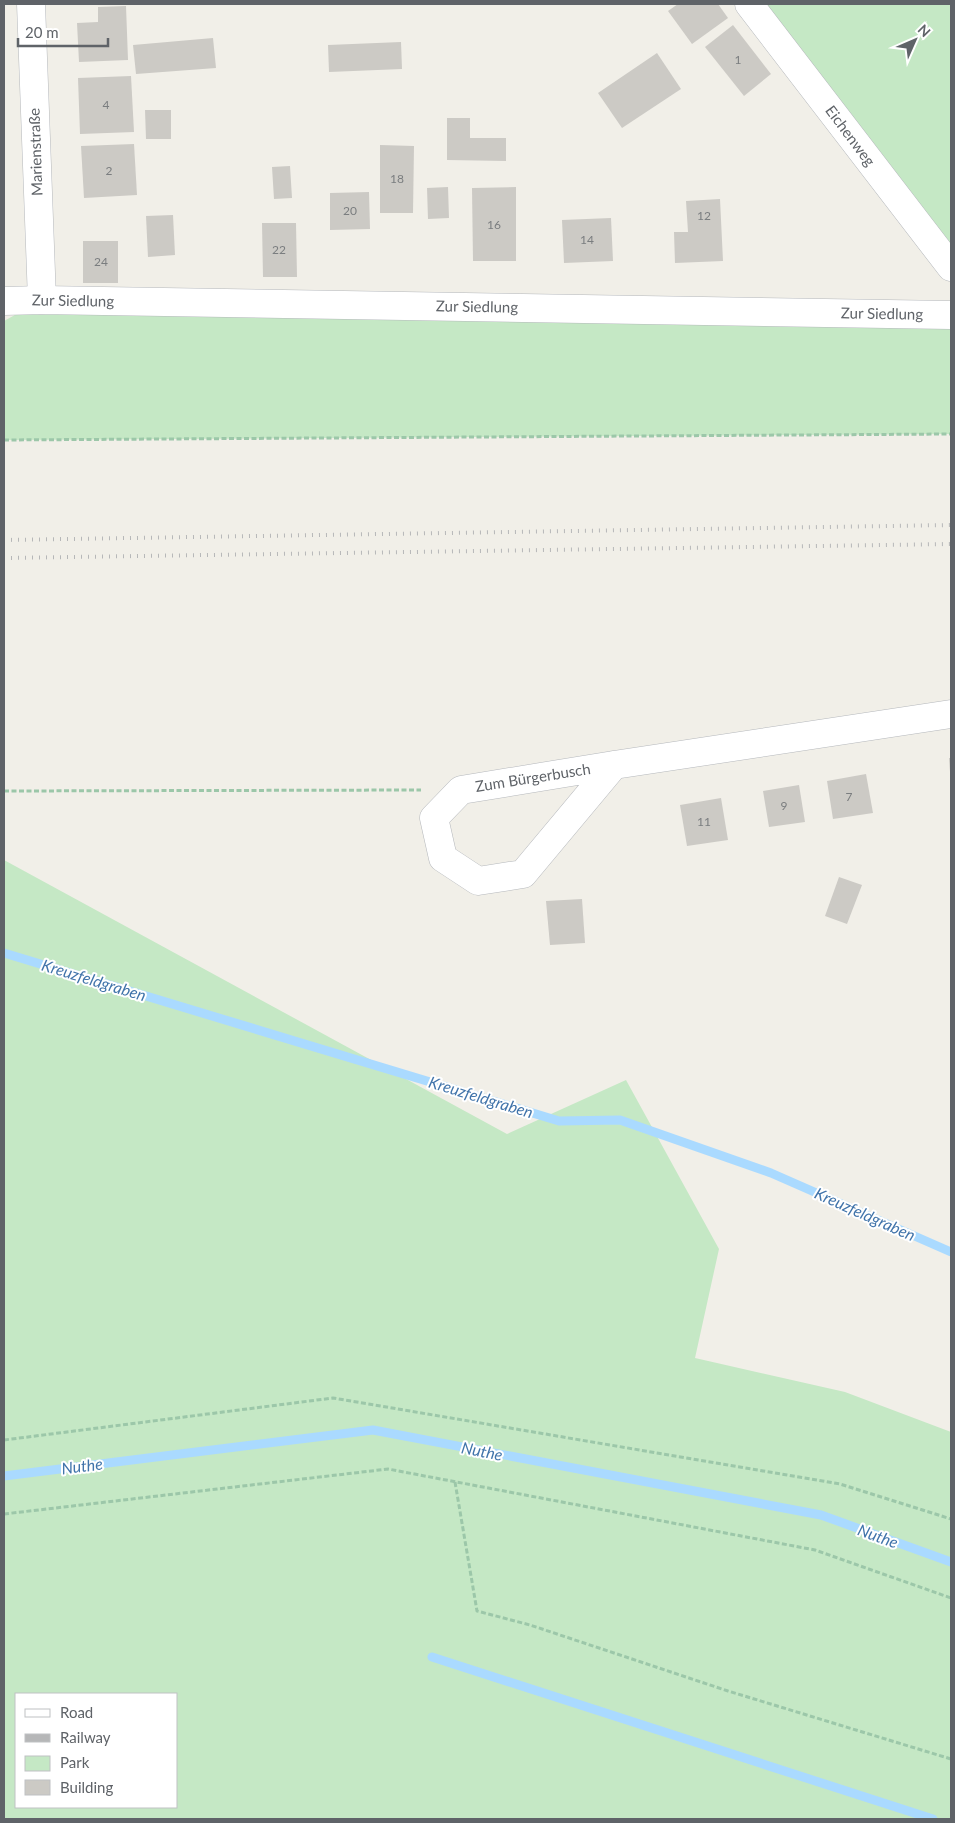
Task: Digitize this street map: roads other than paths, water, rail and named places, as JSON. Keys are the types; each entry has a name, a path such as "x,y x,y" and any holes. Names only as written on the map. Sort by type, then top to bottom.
{"street":[{"name":"Marienstraße","path":"31,4 42,300"},
{"name":"Eichenweg","path":"749,4 951,268"},
{"name":"Zur Siedlung","path":"4,301 42,300 951,315"},
{"name":"Zum Bürgerbusch","path":"614,765 523,874 478,881 443,858 434,818 461,790 614,765 951,714"}],"waterway":[{"name":"Kreuzfeldgraben","path":"4,953 559,1121 620,1120 771,1173 951,1252"},
{"name":"Nuthe","path":"4,1476 373,1430 821,1515 951,1562"},
{"path":"432,1657 933,1819"}],"railway":[{"path":"4,540 951,525"},
{"path":"4,558 951,544"}]}
